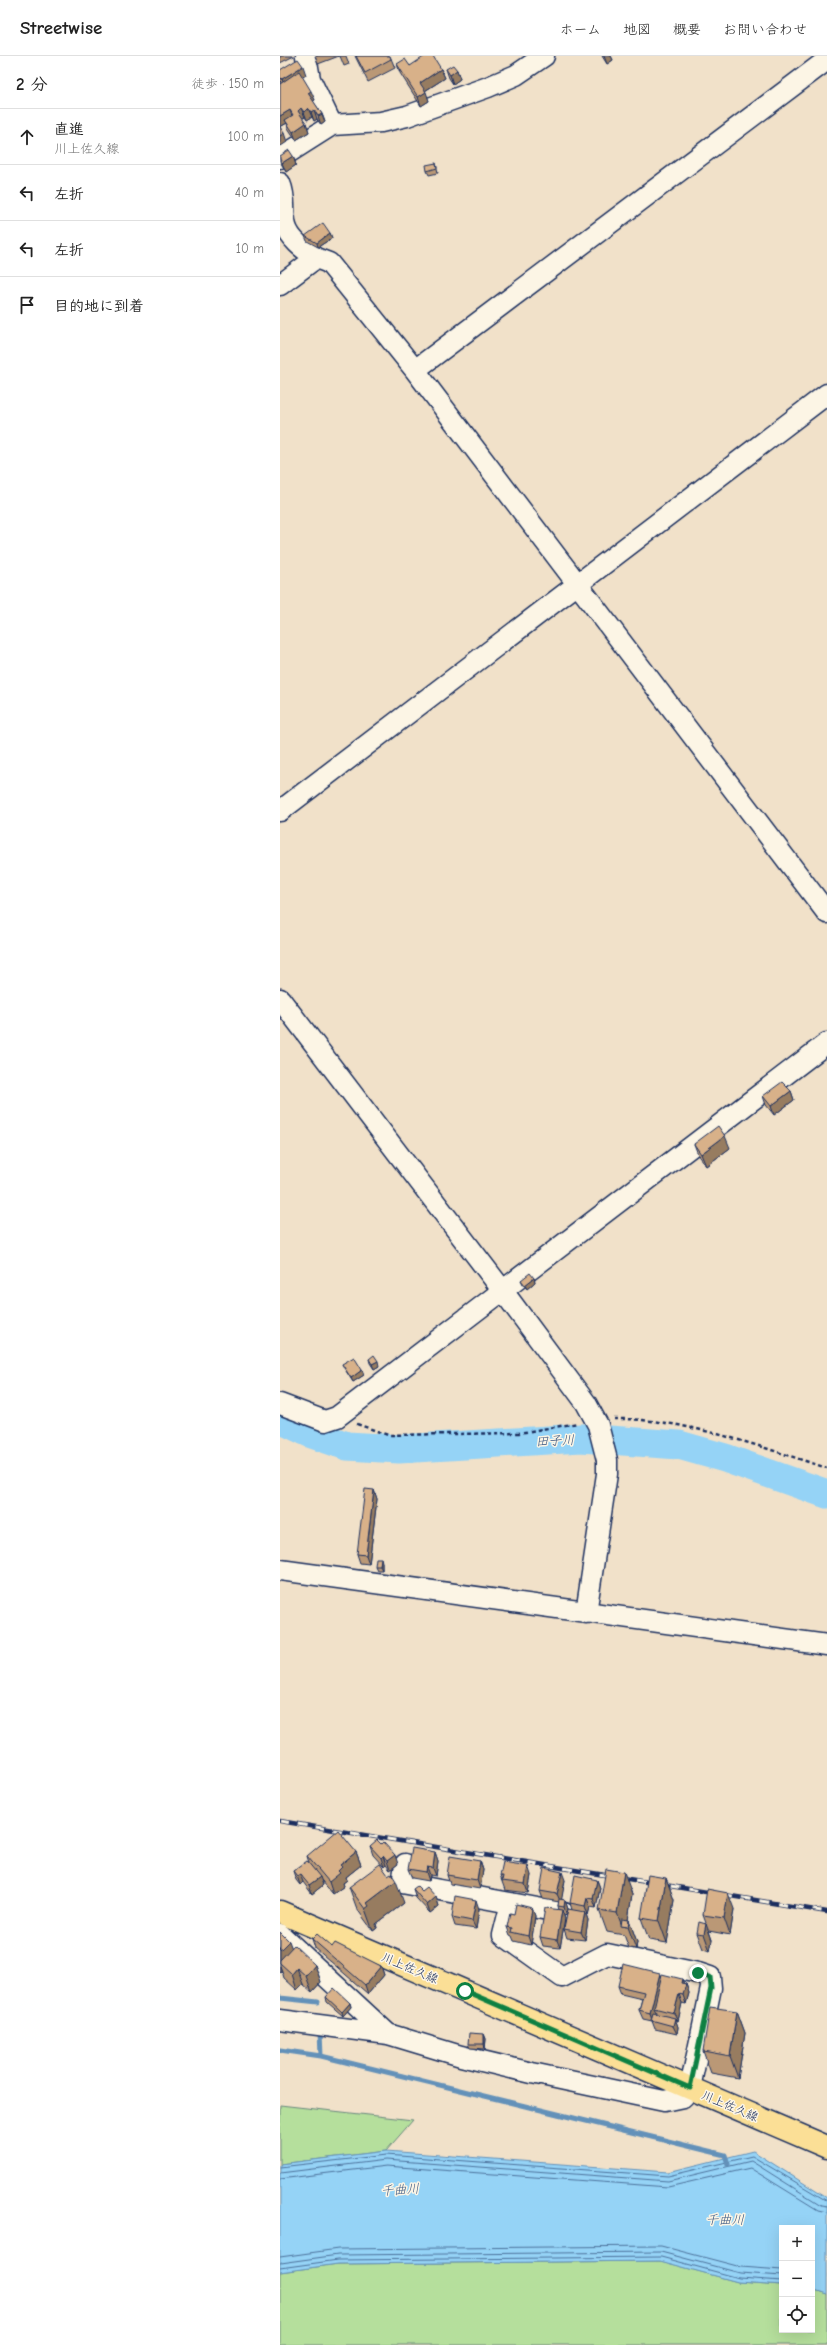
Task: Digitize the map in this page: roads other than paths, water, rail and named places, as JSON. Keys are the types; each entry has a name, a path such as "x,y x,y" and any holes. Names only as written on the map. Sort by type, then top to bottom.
{"main road":[{"name":"川上佐久線","path":"280,1912 827,2148"}],"street":[{"path":"306,56 310,79 332,125"},
{"path":"280,158 332,125 381,122 407,116 488,87 516,75 544,56"},
{"path":"415,370 827,60"},
{"path":"280,183 286,202 286,225 290,234 316,258 329,263 415,370 827,912"},
{"path":"280,285 316,258"},
{"path":"280,811 577,583 827,394"},
{"path":"280,999 503,1291 586,1403 598,1425 607,1460 586,1613"},
{"path":"280,1404 325,1421 337,1417 827,1043"},
{"path":"280,1570 827,1645"},
{"path":"406,1864 402,1883 564,1913"},
{"path":"280,2020 388,2034 461,2056 532,2073 664,2101 683,2097 690,2088 711,1988 710,1977 698,1973 607,1954 562,1977 503,1935 511,1903"},
{"path":"280,1934 388,2034"}],"water":[{"name":"千曲川","path":"386,2151 668,2172 753,2151 827,2198 827,2294 815,2290 815,2225 779,2225 779,2285 738,2282 660,2261 338,2264 280,2272 280,2164"}],"waterway":[{"name":"田子川","path":"280,1419 312,1434 347,1446 399,1449 581,1438 679,1445 725,1458 827,1494"},
{"path":"280,1998 318,2002"},
{"path":"320,2032 321,2056"},
{"path":"280,2050 321,2056 725,2155 728,2164"}],"railway":[{"path":"280,1821 827,1912"}]}
